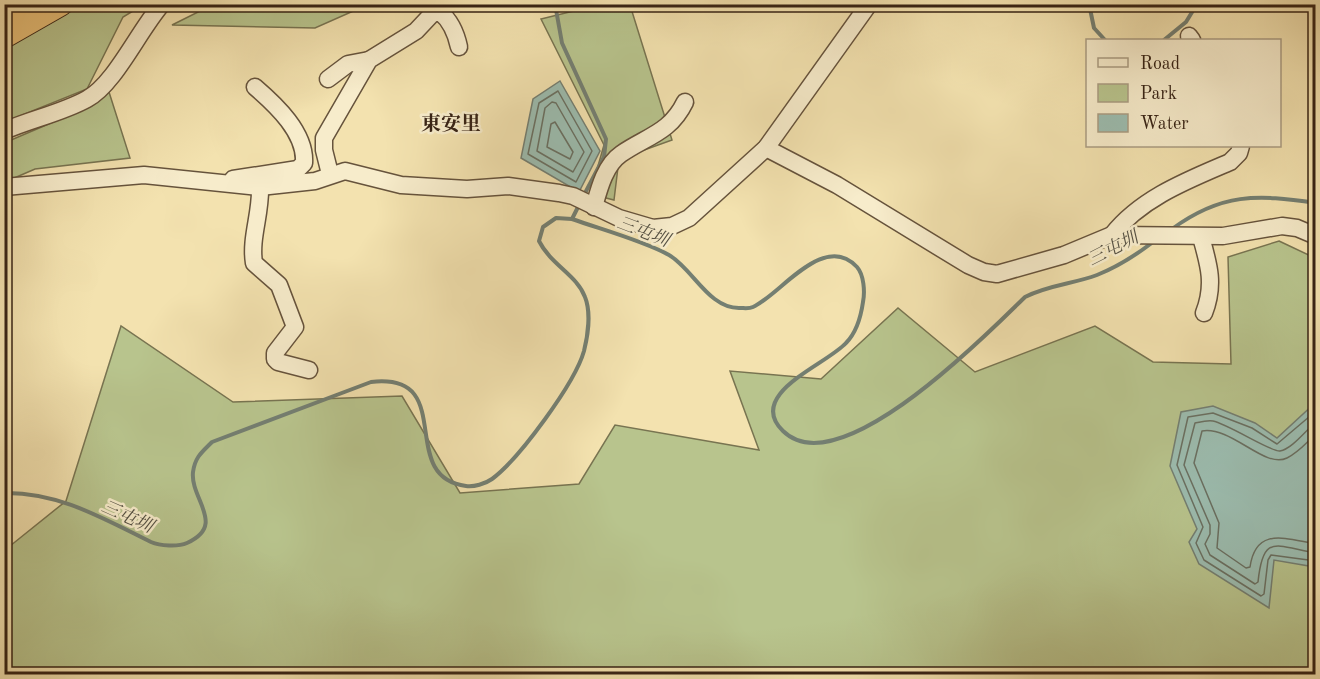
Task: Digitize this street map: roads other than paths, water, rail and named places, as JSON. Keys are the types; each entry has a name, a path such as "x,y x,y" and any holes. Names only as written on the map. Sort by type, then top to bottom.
{"highway":[{"path":"4,18 23,4"},
{"path":"4,36 60,4"}],"street":[{"path":"4,131 88,99 104,86 148,19 162,4"},
{"path":"4,187 144,175 260,187 306,183 345,171 401,185 434,188 508,186 573,196 619,218 653,228 672,226 689,218 766,148 869,4"},
{"path":"328,79 348,64 369,60 416,31 432,14 440,12 447,18 456,34 459,47"},
{"path":"330,174 324,150 324,138 369,60"},
{"path":"217,183 298,169 304,163 305,153 293,129 275,105 255,87"},
{"path":"594,207 608,169 620,154 665,128 677,118 685,102"},
{"path":"1112,235 1125,218 1153,199 1230,162 1239,153 1241,147"},
{"path":"766,148 837,185 968,265 984,272 997,274 1064,255 1112,235 1201,237 1282,226 1316,236"},
{"path":"260,187 261,207 254,238 254,263 279,285 295,327 275,353 275,359 278,362 309,370"},
{"path":"1201,237 1212,279 1211,296 1204,313"}],"water":[{"path":"560,81 600,151 579,192 521,158 533,99"},
{"path":"1315,403 1315,567 1274,560 1269,608 1199,564 1189,542 1197,529 1170,466 1181,412 1213,406 1255,423 1277,438"}],"waterway":[{"path":"555,4 562,43 606,139 604,157 584,195"},
{"name":"三屯圳","path":"1089,4 1094,28 1104,39"},
{"name":"三屯圳","path":"1165,39 1186,22 1197,4"},
{"name":"三屯圳","path":"1172,229 1207,208 1240,199 1276,198 1316,203"},
{"path":"572,219 579,205"},
{"name":"三屯圳","path":"4,493 44,497 62,502 155,543 169,546 187,543 199,536 206,520 196,492 193,472 197,459 212,442 371,382 397,383 413,393 421,408 428,447 434,465 445,479 466,486 476,486 486,482 503,469 531,438 570,382 584,351 588,324 585,297 576,282 550,257 539,241 543,227 556,218 572,219 635,240 669,255 678,261 710,295 729,307 753,307 803,269 831,256 844,258 857,267 863,279 864,298 853,334 836,352 793,381 781,393 774,405 774,417 783,431 808,443 839,438 874,422 911,398 947,370 1025,297 1104,272 1153,242"}],"district":[{"name":"東安里","path":"451,125"}]}
